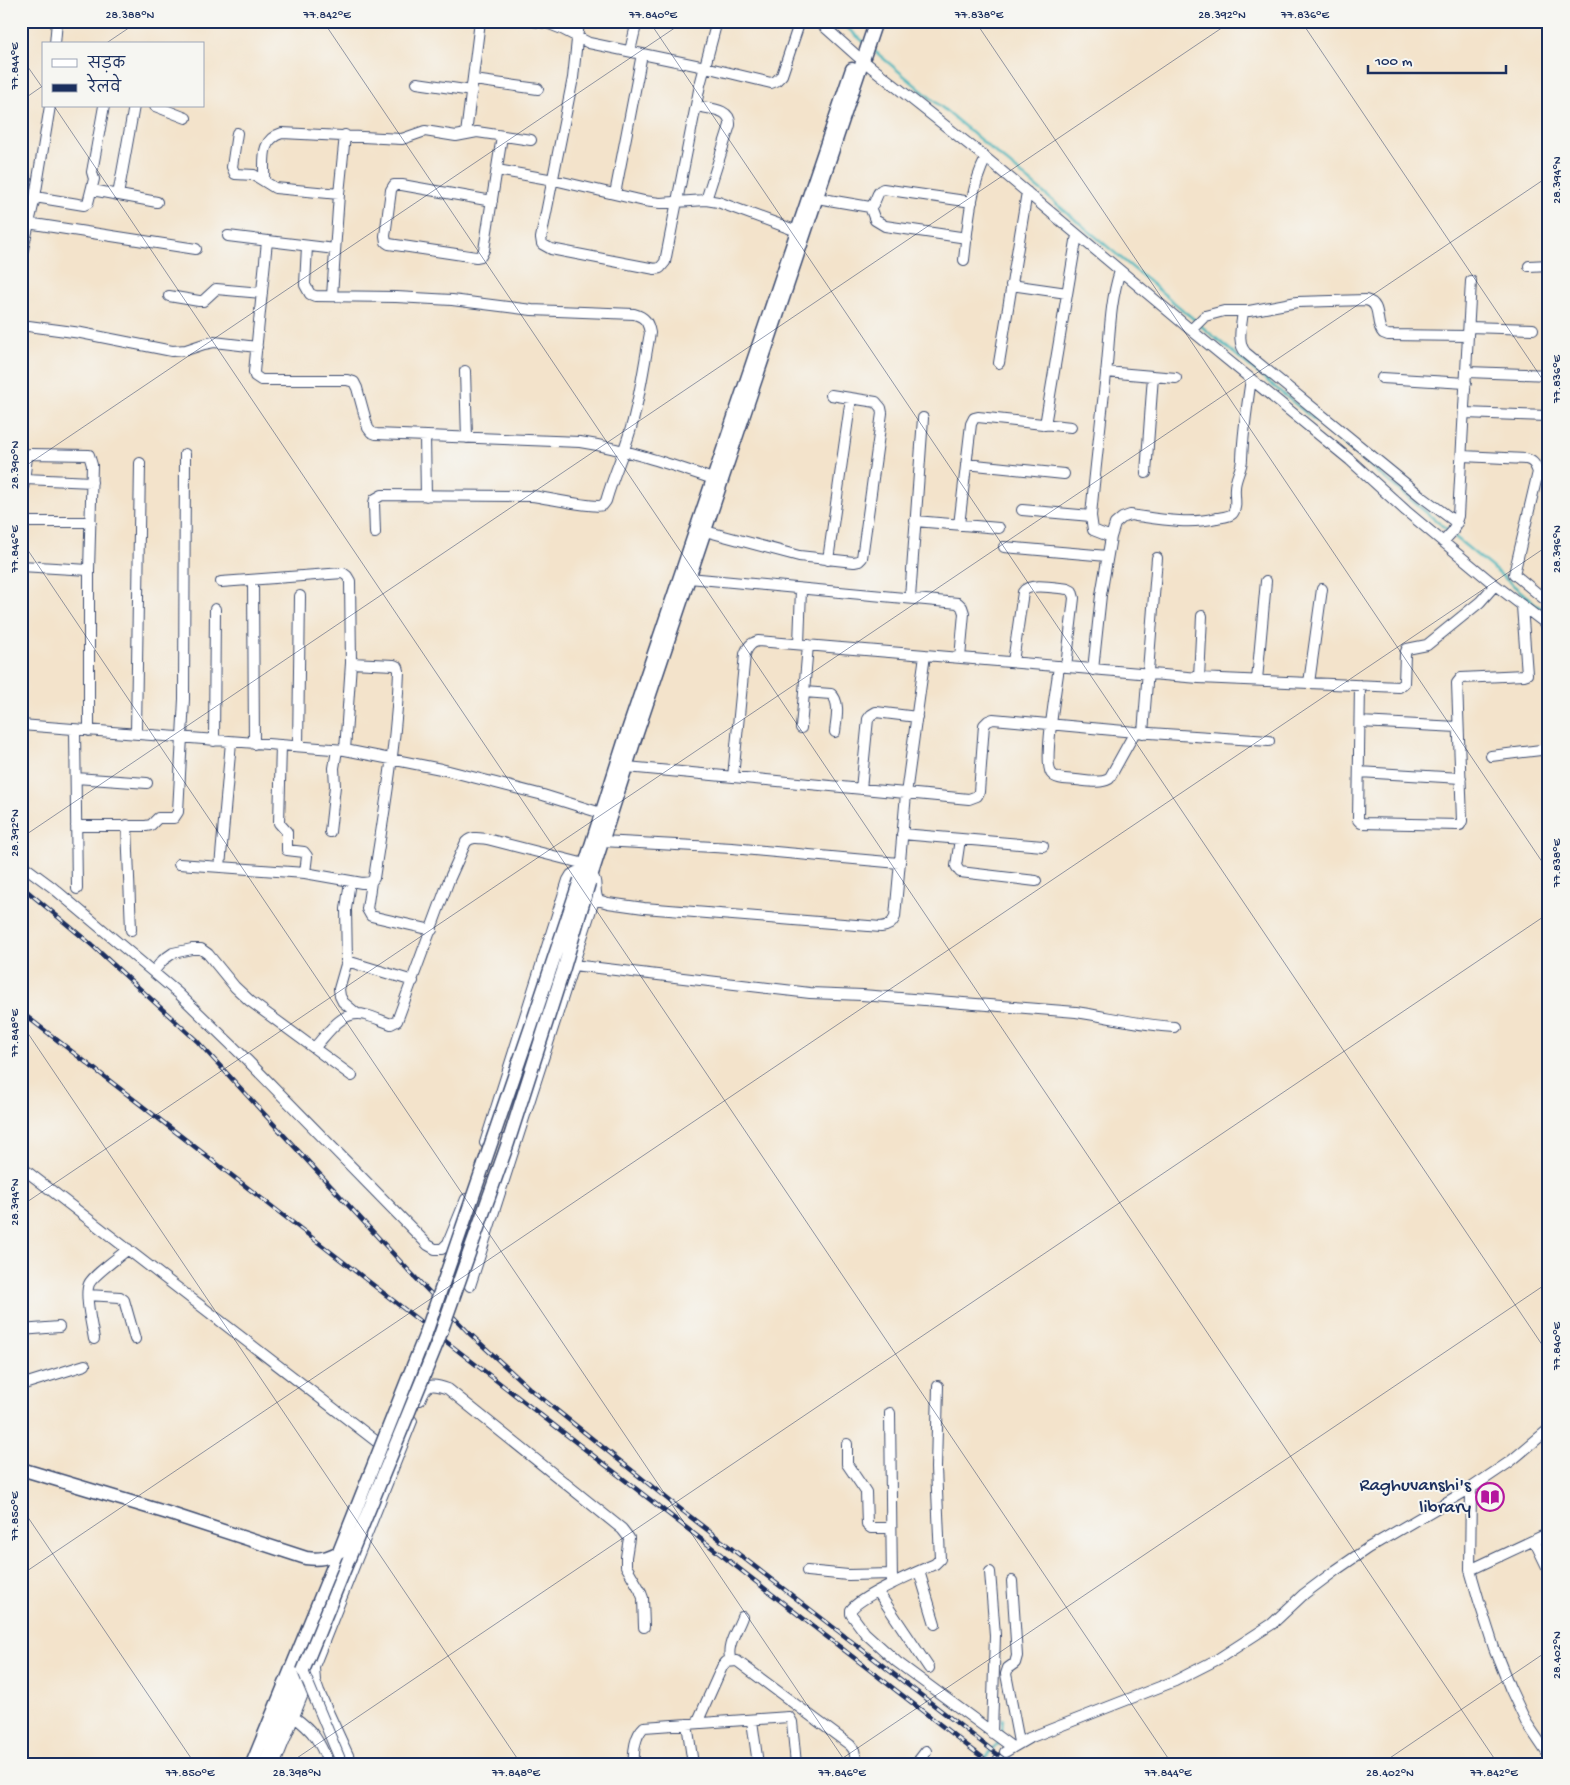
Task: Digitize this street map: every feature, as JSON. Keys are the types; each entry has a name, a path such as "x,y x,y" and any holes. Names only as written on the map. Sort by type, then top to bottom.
{"main road":[{"path":"252,1764 426,1333 585,875 602,841 817,198 863,49 868,21"},
{"path":"265,1764 438,1341 508,1143 563,971 601,813 797,231 863,49 876,21"},
{"path":"21,1469 171,1514 306,1558 326,1559 339,1552"}],"street":[{"path":"56,42 57,21"},
{"path":"466,134 480,21"},
{"path":"533,21 547,23 589,43 770,83 776,81 782,74 800,21"},
{"path":"579,21 573,78 541,238 542,244 551,250 655,269 660,268 665,262 704,67 717,21"},
{"path":"630,52 637,21"},
{"path":"818,21 863,49 986,158 1077,235 1120,271 1195,325 1251,379 1350,460 1451,533"},
{"path":"615,194 642,54"},
{"path":"417,83 538,90"},
{"path":"696,106 723,111 731,120 706,200"},
{"path":"21,258 25,222 35,197 50,108"},
{"path":"35,197 84,205 88,203 94,178 92,172 104,108"},
{"path":"118,195 134,108"},
{"path":"160,108 186,118"},
{"path":"264,181 266,147 269,140 275,135 282,133 402,139 425,131 456,136 477,132 531,140"},
{"path":"237,133 233,171 239,175 254,175 275,188 339,194"},
{"path":"332,296 345,135"},
{"path":"492,201 402,184 394,185 391,190 385,236 386,242 398,246 476,257 481,256 484,250 492,201 496,170 502,136"},
{"path":"964,260 976,179 986,158"},
{"path":"496,170 554,180 644,201 677,202 706,200 718,202 797,231"},
{"path":"817,198 870,207 876,202 878,194 883,189 972,202"},
{"path":"92,190 157,202"},
{"path":"999,363 1027,192"},
{"path":"870,207 876,220 885,226 967,238"},
{"path":"25,222 196,249"},
{"path":"1045,425 1077,235"},
{"path":"228,236 335,249"},
{"path":"267,241 254,372 258,379 347,380 354,382 366,423 371,432 376,434 580,442 624,450 713,479"},
{"path":"307,246 305,285 306,290 315,296 452,300 532,310 634,314 643,317 648,324 650,333 634,417 606,501 598,507 530,496 378,497 374,503 375,533"},
{"path":"1529,266 1549,265"},
{"path":"1111,537 1093,530 1091,516 1113,299 1120,271"},
{"path":"1451,533 1462,456 1472,281"},
{"path":"1011,285 1066,293"},
{"path":"170,296 203,301 216,289 262,293"},
{"path":"1195,325 1205,316 1224,311 1255,310 1297,302 1366,300 1371,301 1377,309 1379,326 1383,333 1388,335 1532,329"},
{"path":"1243,311 1242,349 1429,502 1451,533 1495,585 1547,622"},
{"path":"21,325 81,333 172,351 186,350 214,342 257,347"},
{"path":"465,371 468,438"},
{"path":"1106,372 1176,378"},
{"path":"1382,378 1549,375"},
{"path":"1146,473 1153,376"},
{"path":"1093,670 1107,556 1115,524 1122,518 1130,516 1192,522 1232,514 1235,506 1236,482 1242,460 1242,439 1251,379"},
{"path":"705,531 799,556 828,560 859,561 864,553 882,408 876,402 831,395"},
{"path":"828,560 851,398"},
{"path":"1465,413 1547,416"},
{"path":"910,598 923,418"},
{"path":"959,524 970,424 974,418 1071,427"},
{"path":"425,436 426,496"},
{"path":"21,504 30,454 89,455 92,460 92,482 89,570 89,731"},
{"path":"76,826 146,826 158,818 170,819 177,816 184,691 185,454"},
{"path":"1462,456 1526,459 1536,465 1538,472 1514,574 1549,603"},
{"path":"136,733 140,463"},
{"path":"966,464 1064,474"},
{"path":"25,479 92,482"},
{"path":"1022,510 1091,516"},
{"path":"916,521 999,528"},
{"path":"21,522 91,522"},
{"path":"1004,547 1107,556"},
{"path":"1013,662 1022,592 1024,589 1032,586 1072,591 1074,598 1051,724 1048,764 1050,772 1055,777 1062,779 1100,782 1110,779 1139,733 1147,674 1157,558"},
{"path":"21,566 89,570"},
{"path":"221,582 343,573 350,581 351,663 341,750 334,768 335,786 330,832"},
{"path":"689,578 953,601 962,607 964,613 960,658"},
{"path":"254,580 254,744"},
{"path":"1257,680 1266,581"},
{"path":"733,777 745,654 747,647 758,640 1199,678 1399,686 1403,685 1404,681 1405,654 1407,649 1427,645 1475,607 1495,585"},
{"path":"801,589 804,644 804,692 801,728"},
{"path":"1309,683 1322,590"},
{"path":"298,746 300,596"},
{"path":"1360,685 1358,818 1361,822 1460,826 1462,821 1457,683 1459,679 1527,674 1522,606"},
{"path":"214,741 216,609"},
{"path":"1199,678 1202,616"},
{"path":"596,894 598,900 603,902 644,908 887,926 895,917 906,794 925,655"},
{"path":"351,663 394,665 398,668 398,706 392,759 374,878 371,882 368,913 371,916 432,930"},
{"path":"804,692 834,696 837,703 835,732"},
{"path":"861,789 868,719 871,715 876,712 917,716"},
{"path":"627,767 906,794 973,798 979,792 984,725 993,719 1139,733 1268,741"},
{"path":"1360,722 1458,727"},
{"path":"21,725 341,750 441,769 542,795 601,813"},
{"path":"75,730 77,889"},
{"path":"220,866 230,742"},
{"path":"281,746 279,823 287,832 287,850 304,852 307,856 305,873"},
{"path":"1491,756 1549,749"},
{"path":"1359,772 1461,778"},
{"path":"76,778 147,782"},
{"path":"127,825 130,930"},
{"path":"902,834 1043,846"},
{"path":"350,881 346,909 347,961 339,989 340,996 343,1002 356,1013 391,1024 397,1021 449,880 466,842 470,838 487,839 585,875 597,884 596,894 470,1286"},
{"path":"960,839 956,866 960,872 1036,881"},
{"path":"602,841 732,848 899,863"},
{"path":"21,864 52,887 178,993 434,1249 442,1249 448,1243 466,1200 568,880 576,872 585,875"},
{"path":"179,864 305,873 367,884 371,882"},
{"path":"153,972 162,960 174,953 201,949 208,954 235,987 250,1001 352,1076"},
{"path":"347,961 413,981"},
{"path":"573,966 810,993 1076,1012 1132,1023 1174,1027"},
{"path":"315,1047 336,1024 346,1016 356,1013"},
{"path":"21,1167 381,1444"},
{"path":"94,1339 88,1284 128,1249"},
{"path":"88,1295 120,1297 124,1300 135,1339"},
{"path":"21,1330 58,1328"},
{"path":"21,1385 85,1366"},
{"path":"275,1764 423,1392 428,1386 434,1385 448,1389 627,1534 629,1538 626,1566 643,1598 644,1627"},
{"path":"808,1571 892,1579 919,1571 935,1564 940,1559 936,1468 938,1386"},
{"path":"890,1413 892,1579 878,1592 853,1607 851,1614 865,1633 897,1662 992,1733 1006,1753"},
{"path":"1006,1753 1174,1681 1218,1659 1272,1624 1304,1594 1368,1548 1471,1488 1511,1461 1549,1429"},
{"path":"847,1444 847,1464 866,1492 867,1525 871,1528 891,1528"},
{"path":"1471,1488 1470,1570 1494,1648 1510,1688 1526,1722 1549,1756"},
{"path":"1470,1570 1549,1533"},
{"path":"1534,1540 1549,1571"},
{"path":"919,1571 935,1624"},
{"path":"990,1572 996,1643 992,1733"},
{"path":"1006,1753 1006,1671 1017,1660 1012,1581"},
{"path":"878,1592 929,1668"},
{"path":"731,1661 729,1648 742,1617"},
{"path":"693,1764 692,1724 722,1667 731,1661 737,1661 844,1741 854,1750 856,1764"},
{"path":"314,1664 315,1681 319,1692 352,1764"},
{"path":"302,1671 342,1764"},
{"path":"294,1717 309,1727 320,1744 329,1764"},
{"path":"634,1764 634,1751 642,1729 647,1726 790,1718 796,1764"},
{"path":"752,1721 758,1764"},
{"path":"916,1764 926,1751"}],"waterway":[{"path":"839,21 865,43"},
{"path":"871,48 1196,321"},
{"path":"1200,325 1450,532"},
{"path":"1454,536 1549,615"},
{"path":"1002,1732 1003,1719"},
{"path":"981,1764 999,1742"}],"railway":[{"path":"21,886 93,946 197,1041 410,1272 469,1333 529,1388 670,1501 1010,1764"},
{"path":"21,1012 991,1764"}],"place":[{"name":"Raghuvanshi's library","path":"1490,1497"}]}
